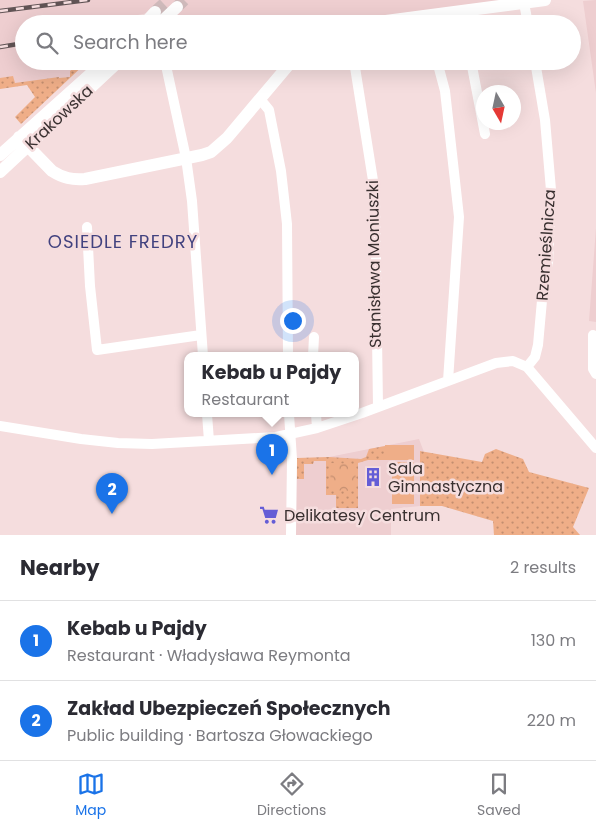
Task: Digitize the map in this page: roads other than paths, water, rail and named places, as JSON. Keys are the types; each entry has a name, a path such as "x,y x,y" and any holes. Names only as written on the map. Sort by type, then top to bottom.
{"street":[{"path":"474,15 545,0"},
{"path":"524,3 526,15"},
{"path":"162,15 177,7"},
{"name":"Krakowska","path":"0,172 23,142 96,70"},
{"name":"Krakowska","path":"0,156 23,142 108,70"},
{"path":"167,70 186,158 192,201 203,352"},
{"path":"23,142 52,171 72,179 85,179 211,152 226,138 284,70"},
{"name":"Stanisława Moniuszki","path":"355,70 375,194 378,408"},
{"path":"440,70 446,91 459,217 448,381"},
{"path":"473,70 485,134"},
{"name":"Rzemieślnicza","path":"527,366 535,357 538,345 545,267 548,264 551,190 545,120 537,70"},
{"path":"260,99 269,110 281,170 287,224 288,352"},
{"path":"87,227 90,286 97,350 201,335"},
{"path":"593,335 593,369 596,374"},
{"path":"313,352 314,336"},
{"path":"359,414 448,381 504,362 513,361 527,366 596,448"},
{"path":"207,417 209,441"},
{"path":"289,417 292,459 291,535"},
{"path":"316,417 317,428"},
{"path":"0,426 81,439 152,444 266,438 317,428 351,417"}],"tunnel":[{"path":"155,12 168,0"},
{"path":"177,7 184,0"}],"railway":[{"path":"0,11 88,0"},
{"path":"0,47 15,44"}],"place":[{"name":"Kebab u Pajdy","path":"272,475"},
{"name":"Sala Gimnastyczna","path":"373,477"},
{"name":"Zakład Ubezpieczeń Społecznych","path":"112,514"},
{"name":"Delikatesy Centrum","path":"269,515"}],"district":[{"name":"OSIEDLE FREDRY","path":"123,241"}]}
